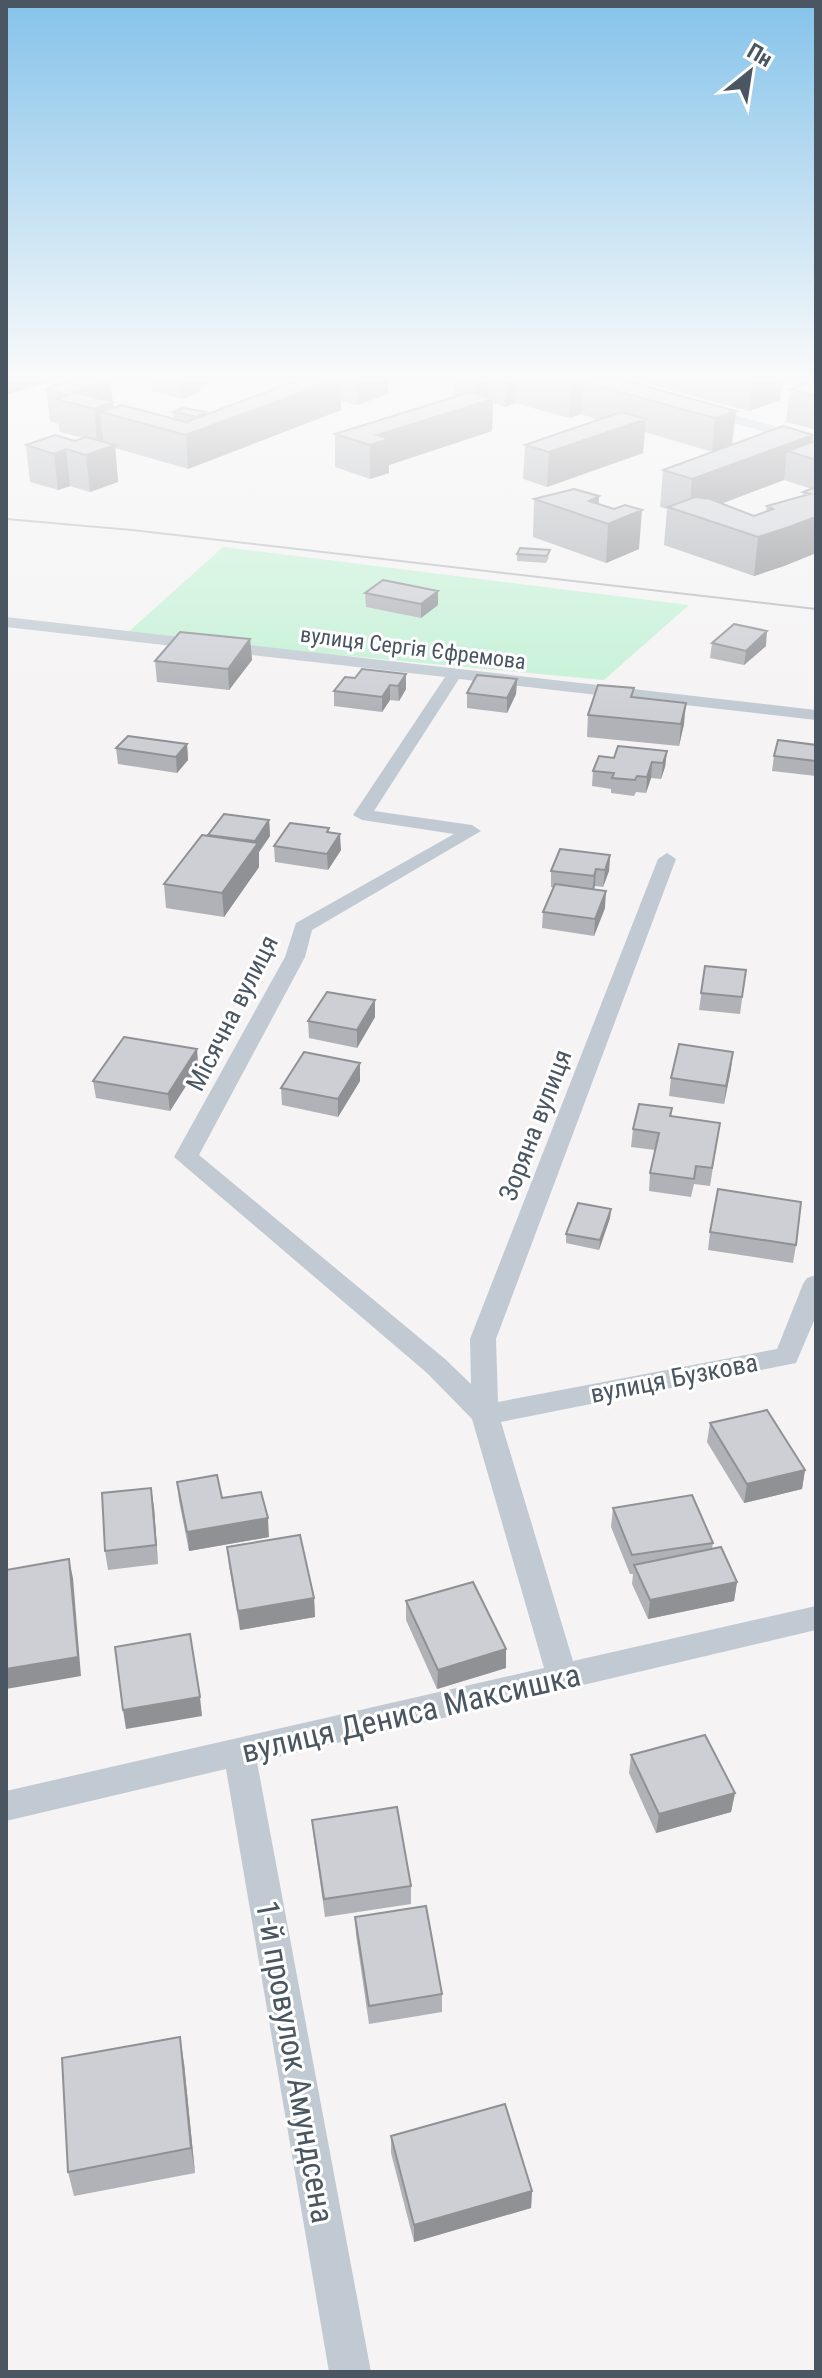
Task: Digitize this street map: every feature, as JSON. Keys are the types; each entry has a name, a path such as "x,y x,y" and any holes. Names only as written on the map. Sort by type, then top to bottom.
{"street":[{"name":"вулиця Сергія Єфремова","path":"6,622 816,715"},
{"name":"Місячна вулиця","path":"454,675 362,815 472,831 303,927 295,957 186,1157 436,1366 485,1415"},
{"name":"Зоряна вулиця","path":"485,1415 483,1339 667,859"},
{"name":"вулиця Бузкова","path":"485,1415 787,1356 816,1284"},
{"path":"485,1415 563,1679"},
{"name":"вулиця Дениса Максишка","path":"6,1806 816,1618"},
{"name":"1-й провулок Амундсена","path":"239,1752 350,2372"}],"green space":[{"path":"223,547 689,605 604,680 125,635"}],"building":[{"path":"566,491 581,491 599,496 589,501 614,509 625,505 642,510 608,524 534,499"},
{"path":"816,491 816,517 758,537 668,507 695,497 710,499 754,516 773,509 767,506 810,494 803,492"},
{"path":"520,548 550,550 547,556 517,554"},
{"path":"383,580 438,591 421,604 365,593"},
{"path":"734,624 767,631 746,651 712,643"},
{"path":"180,632 250,639 228,669 155,661"},
{"path":"362,669 406,674 398,686 390,685 382,697 334,691 345,677 355,678"},
{"path":"477,675 517,679 507,698 467,693"},
{"path":"598,685 634,688 631,697 686,703 681,724 588,715"},
{"path":"128,736 187,744 176,757 116,748"},
{"path":"778,740 816,745 816,761 774,756"},
{"path":"618,746 667,751 663,763 652,762 647,777 637,776 635,780 612,778 614,773 593,771 599,756 614,758"},
{"path":"224,814 269,820 255,841 208,835"},
{"path":"290,823 329,828 327,832 340,834 327,854 274,846"},
{"path":"202,835 258,843 222,893 164,884"},
{"path":"560,849 610,855 605,870 596,869 594,876 551,871"},
{"path":"555,884 606,891 595,919 543,912"},
{"path":"705,966 746,970 742,997 701,993"},
{"path":"327,992 375,1000 357,1030 308,1021"},
{"path":"124,1037 197,1049 168,1094 93,1081"},
{"path":"679,1044 733,1052 726,1086 671,1078"},
{"path":"304,1052 360,1063 338,1099 281,1088"},
{"path":"639,1104 672,1108 670,1116 720,1123 712,1168 696,1166 694,1179 650,1173 659,1133 633,1129"},
{"path":"718,1189 801,1202 796,1245 710,1232"},
{"path":"578,1203 611,1209 600,1240 566,1234"},
{"path":"767,1410 805,1470 747,1484 710,1423"},
{"path":"217,1475 222,1498 261,1492 268,1518 187,1532 177,1482"},
{"path":"151,1488 156,1545 105,1551 102,1493"},
{"path":"692,1495 713,1543 632,1555 613,1508"},
{"path":"300,1535 314,1598 238,1611 227,1547"},
{"path":"721,1547 737,1582 650,1600 634,1565"},
{"path":"69,1559 78,1657 6,1669 6,1570"},
{"path":"473,1582 506,1649 438,1670 406,1601"},
{"path":"190,1634 200,1697 123,1710 115,1647"},
{"path":"705,1735 735,1793 659,1814 631,1755"},
{"path":"397,1807 411,1886 324,1899 312,1820"},
{"path":"426,1906 442,1994 369,2006 355,1917"},
{"path":"180,2037 191,2148 68,2172 62,2058"},
{"path":"505,2104 532,2191 414,2225 391,2136"}],"tram line":[{"path":"6,519 132,530 816,609"}]}
